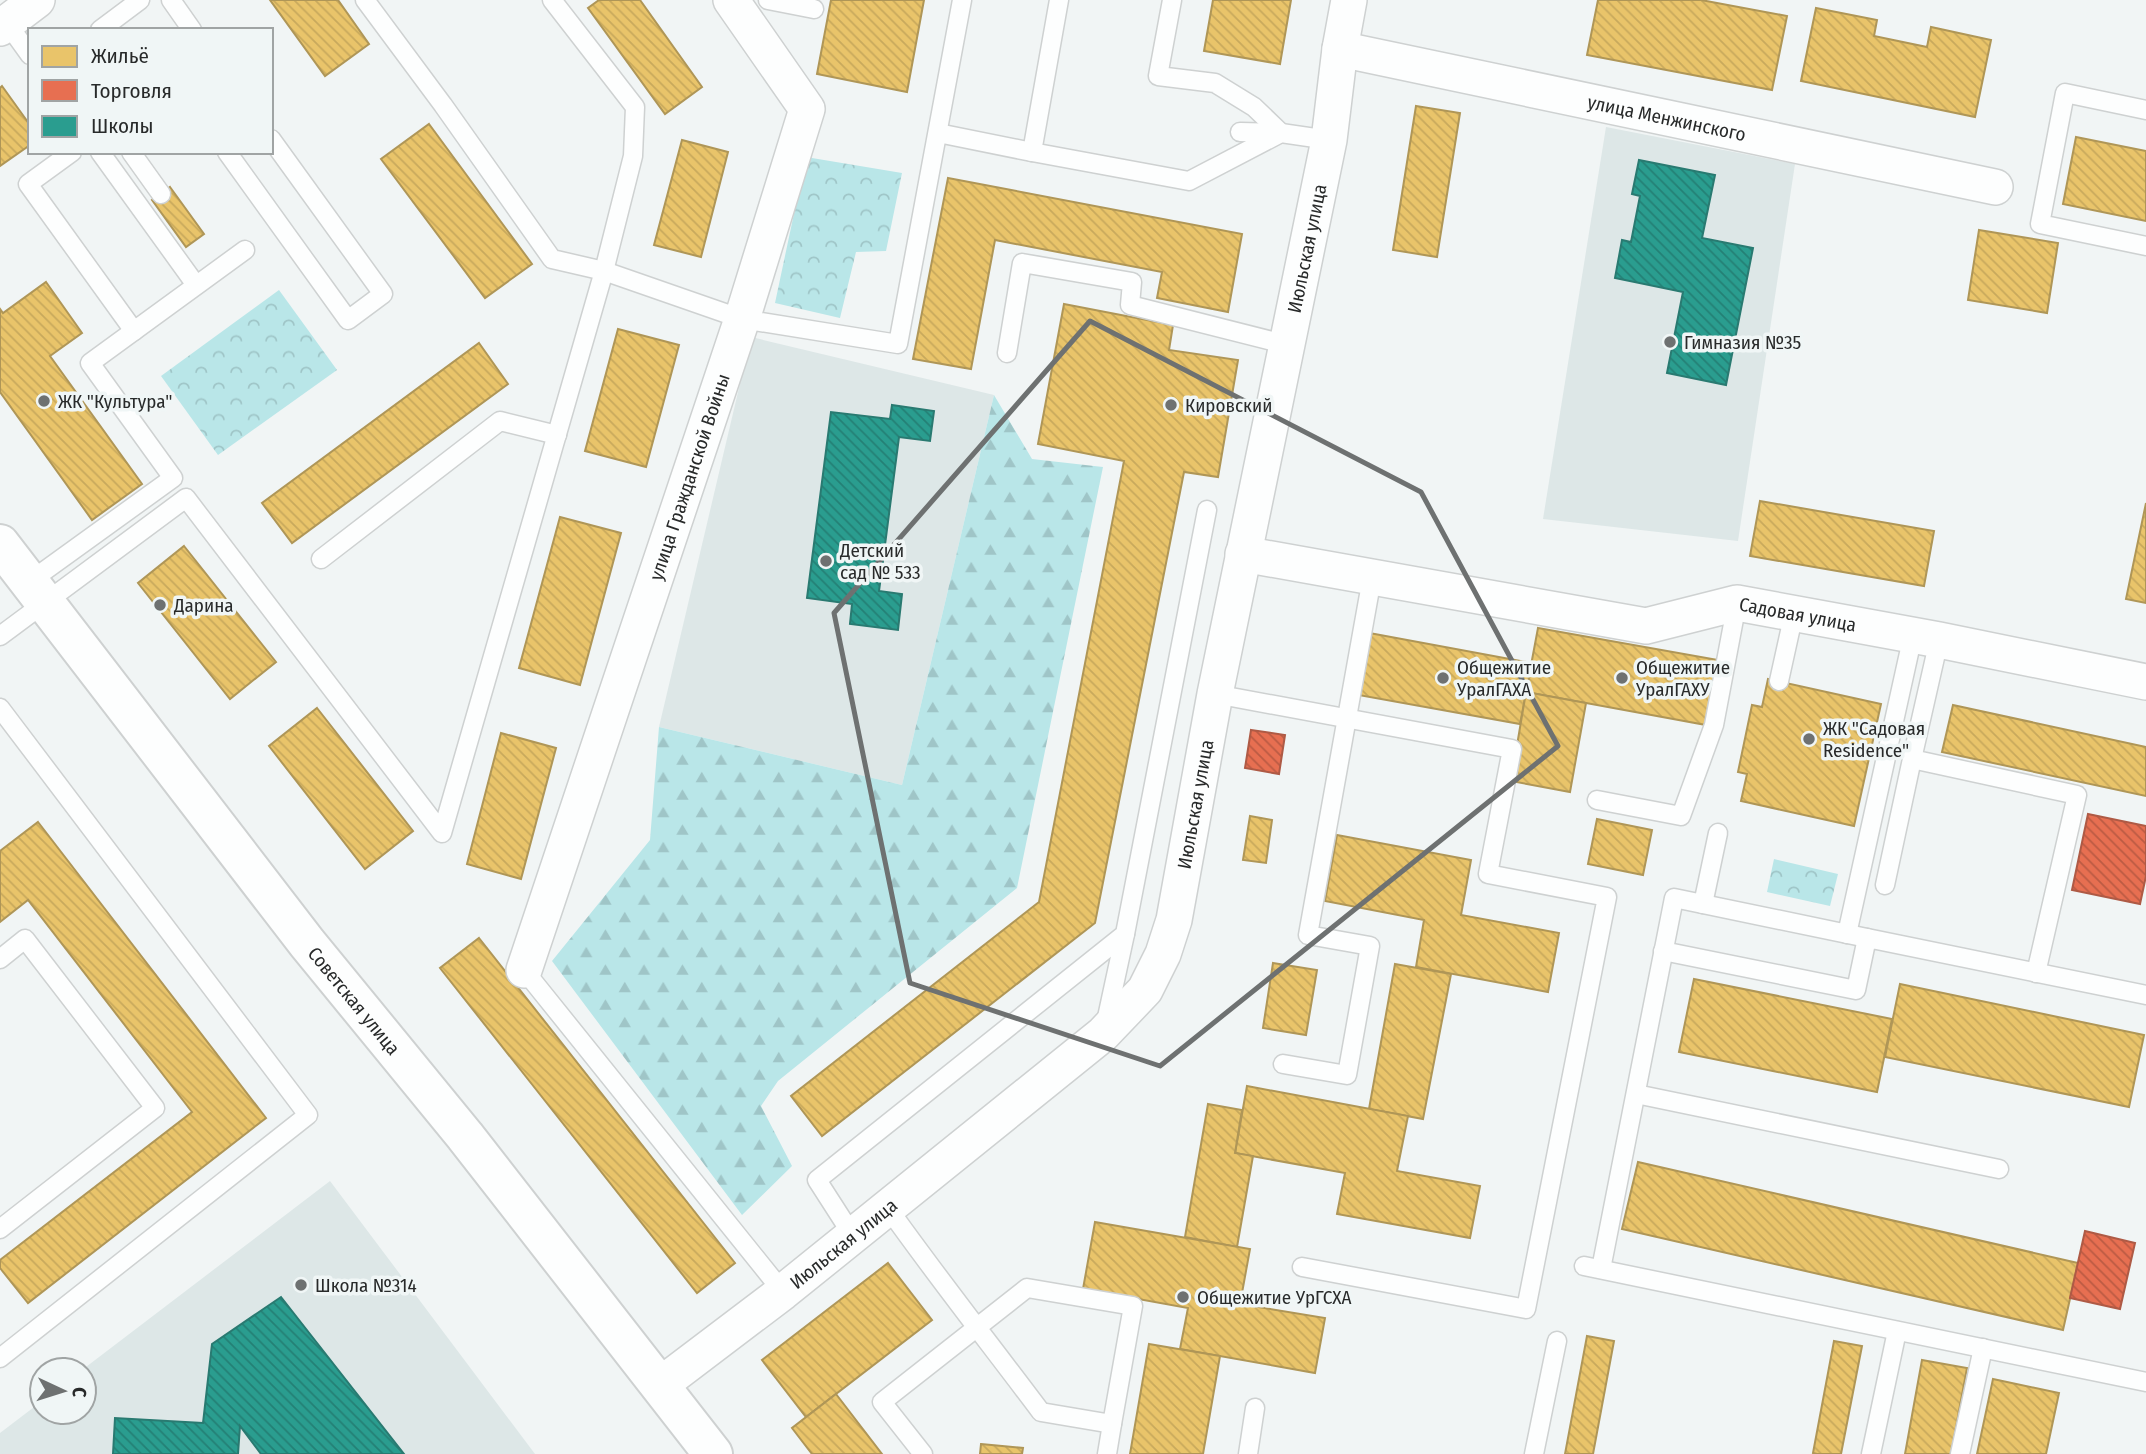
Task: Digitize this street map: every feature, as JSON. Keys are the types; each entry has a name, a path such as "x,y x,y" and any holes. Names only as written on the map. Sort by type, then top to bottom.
{"street":[{"path":"3,25 37,0"},
{"name":"улица Гражданской Войны","path":"524,970 742,320 807,109 731,0"},
{"name":"Июльская улица","path":"659,1386 783,1292 1103,1034 1145,990 1163,954 1174,920 1214,694 1329,140 1339,49 1349,0"},
{"name":"улица Менжинского","path":"1339,49 1772,150 1995,187"},
{"name":"Советская улица","path":"0,544 307,943 465,1136 713,1454"},
{"name":"Садовая улица","path":"1243,554 1646,626 1737,603 2146,682"}],"lane":[{"path":"103,28 140,0"},
{"path":"171,0 191,28"},
{"path":"365,0 552,259 604,271 742,320 898,344 962,0"},
{"path":"37,592 186,498 442,833 604,271 633,156 635,107 553,0"},
{"path":"768,0 814,9"},
{"path":"1032,152 1059,0"},
{"path":"1172,0 1158,76 1215,83 1254,107 1281,133"},
{"path":"3,25 28,53"},
{"path":"2146,110 2065,93 2040,224 2146,246"},
{"path":"1240,132 1281,133 1329,140"},
{"path":"938,133 1189,181 1281,133"},
{"path":"229,154 348,320 383,294 273,142"},
{"path":"69,154 28,184 134,331"},
{"path":"101,154 196,285"},
{"path":"132,154 161,194"},
{"path":"0,636 37,592 173,478 90,363 245,250"},
{"path":"1007,353 1022,263 1132,282 1130,305 1288,345"},
{"path":"321,559 500,421 557,435"},
{"path":"1103,1034 1208,510"},
{"path":"1283,1064 1347,1075 1370,946 1308,935 1372,579"},
{"path":"1597,800 1681,816 1714,725 1737,603"},
{"path":"1779,681 1794,614"},
{"path":"1885,885 1912,759 1926,638"},
{"path":"1847,934 1870,794 1926,638"},
{"path":"1214,694 1512,748 1488,874 1607,897 1526,1309 1302,1268"},
{"path":"0,708 308,1115 0,1358"},
{"path":"1912,759 2077,796 2036,972"},
{"path":"1703,904 1718,833"},
{"path":"2146,995 1674,898 1636,1094 1593,1268 2146,1382"},
{"path":"853,1236 817,1181 1125,933"},
{"path":"1663,951 1856,990 1867,938"},
{"path":"0,958 24,939 155,1108 0,1229"},
{"path":"524,970 783,1292"},
{"path":"1636,1094 1999,1169"},
{"path":"888,1208 1041,1412 1112,1424"},
{"path":"923,1454 883,1402 1027,1288 1133,1306 1107,1454"},
{"path":"1871,1454 1897,1331"},
{"path":"1534,1454 1557,1341"},
{"path":"1960,1454 1983,1349"},
{"path":"1248,1454 1255,1408"}],"highlighted area":[{"path":"1090,321 1421,492 1558,746 1160,1066 910,983 834,613"}],"shaded area":[{"name":"Гимназия №35","path":"1606,127 1795,164 1738,541 1543,519"},
{"name":"Детский сад № 533","path":"751,337 994,395 902,785 659,727"},
{"name":"Школа №314","path":"330,1181 535,1454 0,1454 0,1433 28,1412 28,1426 98,1426 98,1358"}],"green space":[{"path":"806,157 902,173 886,251 856,252 840,318 775,303"},
{"path":"279,290 337,370 218,455 161,376"},
{"path":"994,395 1032,459 1103,467 1017,888 778,1081 761,1106 792,1166 742,1215 552,961 650,840 659,727 902,785"},
{"path":"1774,859 1838,874 1830,906 1767,892"}],"building: Жильё":[{"path":"270,0 338,0 369,44 325,76"},
{"path":"599,0 640,0 702,87 665,114 588,8"},
{"path":"831,0 924,0 907,92 817,74"},
{"path":"1213,0 1291,0 1280,64 1204,51"},
{"path":"1598,0 1701,0 1787,16 1772,90 1587,55"},
{"path":"1816,8 1877,20 1874,36 1927,47 1931,27 1991,40 1975,117 1801,81"},
{"path":"2,86 28,122 28,146 0,166"},
{"path":"1416,106 1460,113 1437,257 1393,250"},
{"path":"429,124 532,264 485,298 381,159"},
{"path":"2076,137 2146,151 2146,221 2063,204"},
{"path":"682,140 728,152 701,257 654,245"},
{"path":"948,178 1242,234 1228,312 1157,298 1162,272 995,240 971,369 913,359"},
{"path":"170,187 204,234 186,247 152,200"},
{"path":"1979,230 2058,243 2047,313 1968,300"},
{"name":"ЖК \"Культура\"","path":"46,282 82,333 50,356 142,484 92,520 0,392 0,309 3,313"},
{"path":"1064,304 1173,325 1169,350 1238,360 1218,477 1184,472 1095,923 822,1136 791,1096 1039,902 1124,461 1038,444"},
{"path":"618,329 679,345 646,467 585,451"},
{"path":"479,343 508,384 292,543 262,503"},
{"path":"1760,501 1934,531 1924,586 1750,556"},
{"path":"2146,503 2146,603 2126,599"},
{"path":"560,517 621,533 580,685 519,668"},
{"path":"184,546 276,662 230,699 138,583"},
{"name":"Общежитие УралГАХУ","path":"1538,628 1718,660 1706,725 1526,692"},
{"name":"Общежитие УралГАХА","path":"1364,632 1532,663 1520,724 1353,694"},
{"name":"ЖК \"Садовая Residence\"","path":"1768,679 1881,704 1854,826 1741,801 1747,774 1738,772 1752,705 1762,707"},
{"path":"1526,692 1586,703 1570,792 1511,781"},
{"path":"1953,705 2146,747 2146,796 1942,752"},
{"path":"317,708 413,831 365,869 269,746"},
{"path":"501,733 556,748 521,879 467,864"},
{"path":"1250,816 1272,820 1266,863 1243,860"},
{"path":"1597,819 1652,830 1643,875 1588,864"},
{"path":"38,822 266,1118 28,1303 0,1268 0,1260 192,1112 28,900 0,922 0,851"},
{"path":"1337,835 1471,860 1461,915 1559,933 1548,992 1416,967 1424,920 1325,901"},
{"path":"479,938 735,1263 697,1293 440,968"},
{"path":"1273,963 1317,970 1306,1035 1263,1028"},
{"path":"1395,964 1451,974 1423,1119 1369,1109"},
{"path":"1694,979 1892,1019 1877,1092 1679,1052"},
{"path":"1900,984 2144,1035 2129,1107 1885,1057"},
{"path":"1247,1086 1408,1116 1397,1171 1480,1186 1470,1238 1337,1214 1345,1173 1235,1153"},
{"path":"1208,1104 1242,1110 1235,1153 1253,1156 1237,1247 1185,1237"},
{"path":"1638,1162 2078,1263 2063,1330 1622,1229"},
{"name":"Общежитие УрГСХА","path":"1095,1222 1250,1249 1240,1304 1325,1318 1315,1373 1180,1349 1188,1308 1083,1289"},
{"path":"888,1263 932,1320 806,1417 762,1360"},
{"path":"1587,1336 1614,1341 1593,1454 1565,1454"},
{"path":"1834,1341 1862,1346 1841,1454 1817,1454 1813,1453"},
{"path":"1149,1344 1220,1356 1203,1454 1130,1454"},
{"path":"1922,1360 1967,1368 1951,1454 1905,1454"},
{"path":"1993,1379 2059,1393 2046,1454 1977,1454"},
{"path":"836,1394 882,1454 812,1454 792,1428"},
{"path":"981,1444 1023,1448 1022,1454 980,1454"}],"building: Торговля":[{"path":"1251,730 1285,735 1279,774 1245,768"},
{"path":"2088,814 2146,826 2146,876 2140,904 2072,890"},
{"path":"2085,1231 2135,1243 2120,1309 2070,1298"}],"building: Школы":[{"path":"1639,160 1715,175 1702,238 1753,248 1726,385 1667,373 1683,292 1615,278 1622,240 1631,242 1640,196 1632,194"},
{"path":"892,405 934,411 930,441 899,437 879,591 902,594 898,630 850,624 852,604 807,598 831,412 890,419"},
{"path":"281,1297 404,1454 261,1454 240,1426 238,1454 113,1454 115,1418 203,1423 212,1344"}],"place":[{"name":"Гимназия №35","path":"1670,342"},
{"name":"ЖК \"Культура\"","path":"44,401"},
{"name":"Кировский","path":"1171,405"},
{"name":"Детский сад № 533","path":"826,561"},
{"name":"Дарина","path":"160,605"},
{"name":"Общежитие УралГАХА","path":"1443,678"},
{"name":"Общежитие УралГАХУ","path":"1622,678"},
{"name":"ЖК \"Садовая Residence\"","path":"1809,739"},
{"name":"Школа №314","path":"301,1285"},
{"name":"Общежитие УрГСХА","path":"1183,1297"}]}
